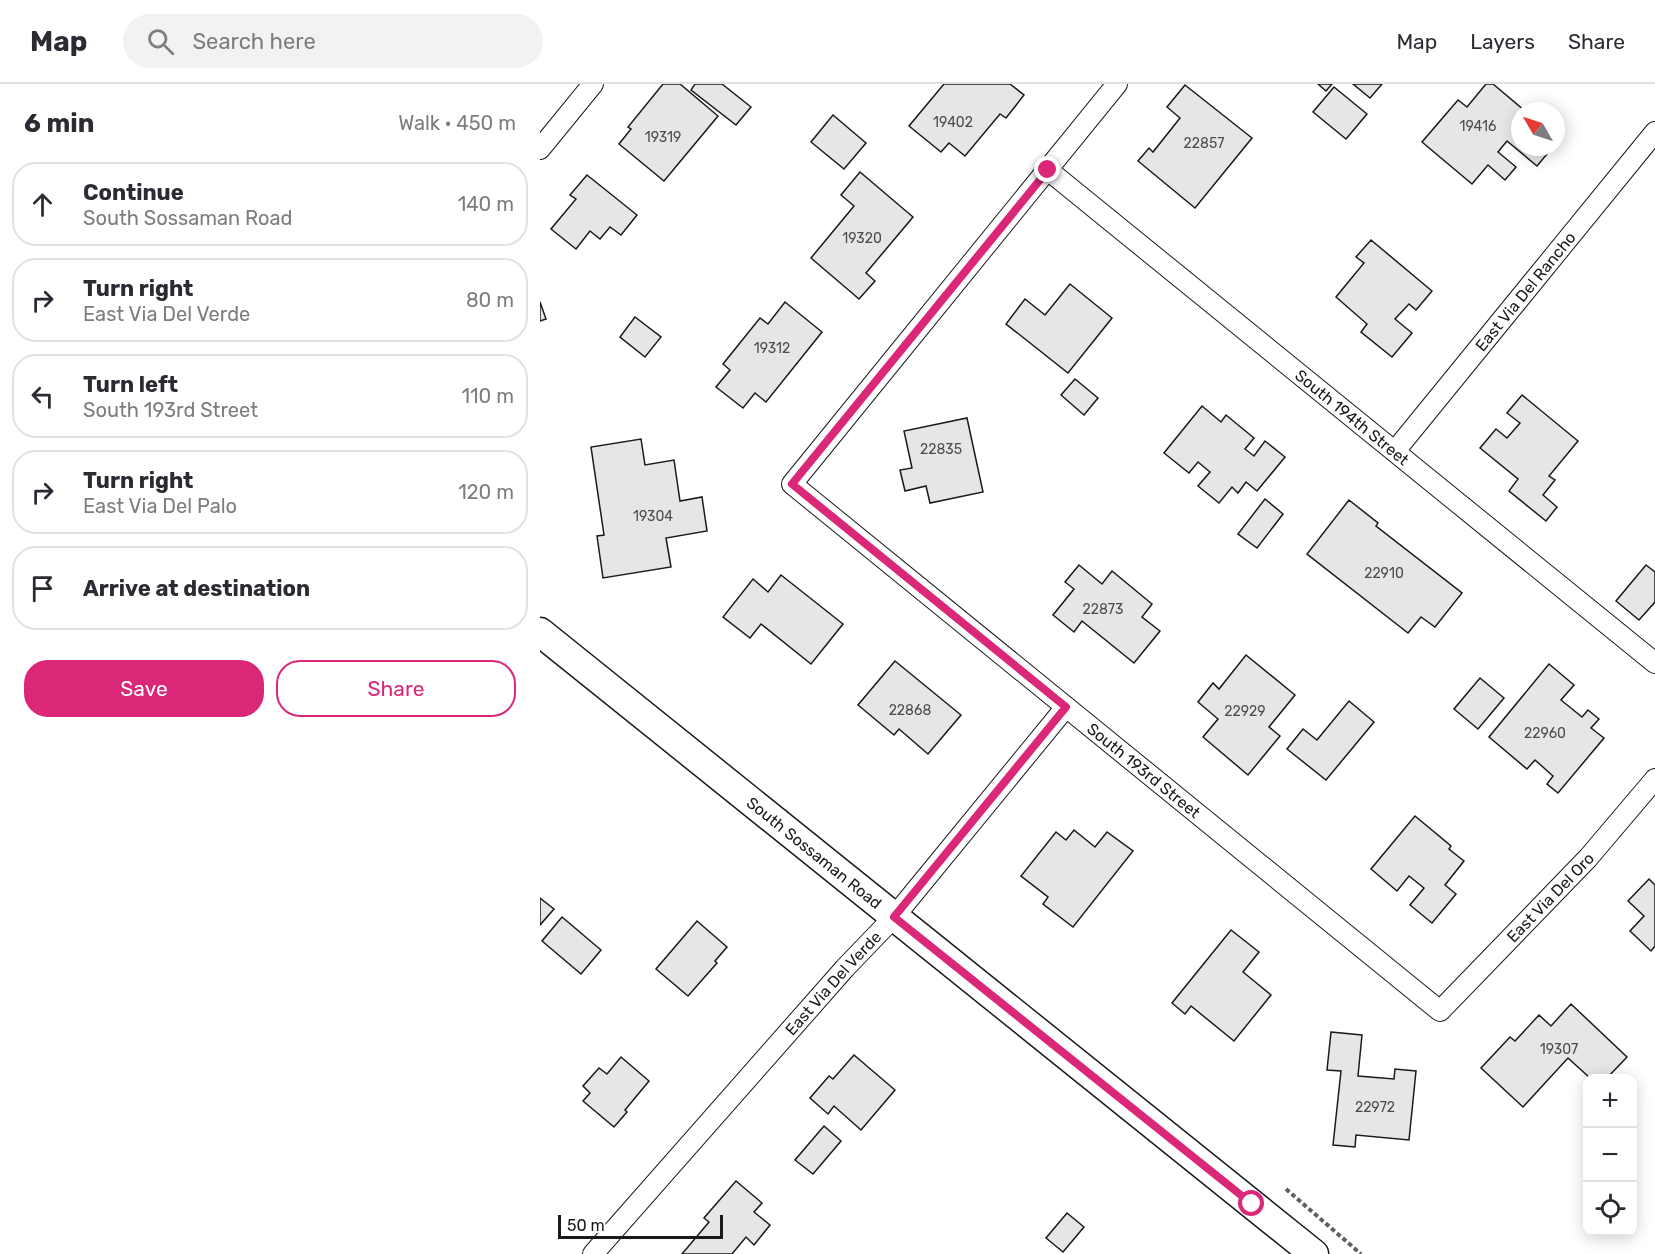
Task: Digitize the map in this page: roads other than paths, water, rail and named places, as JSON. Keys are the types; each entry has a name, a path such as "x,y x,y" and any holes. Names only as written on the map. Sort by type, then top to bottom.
{"main road":[{"name":"South Sossaman Road","path":"540,632 1314,1254"}],"street":[{"path":"540,149 593,84"},
{"path":"1048,170 1117,84"},
{"name":"East Via Del Rancho","path":"1395,451 1655,132"},
{"name":"South 194th Street","path":"1048,170 1655,663"},
{"name":"South 193rd Street","path":"1048,170 792,484 1440,1011"},
{"name":"East Via Del Verde","path":"593,1254 845,968 894,917 1066,707"},
{"name":"East Via Del Oro","path":"1440,1011 1588,858 1655,779"}]}
